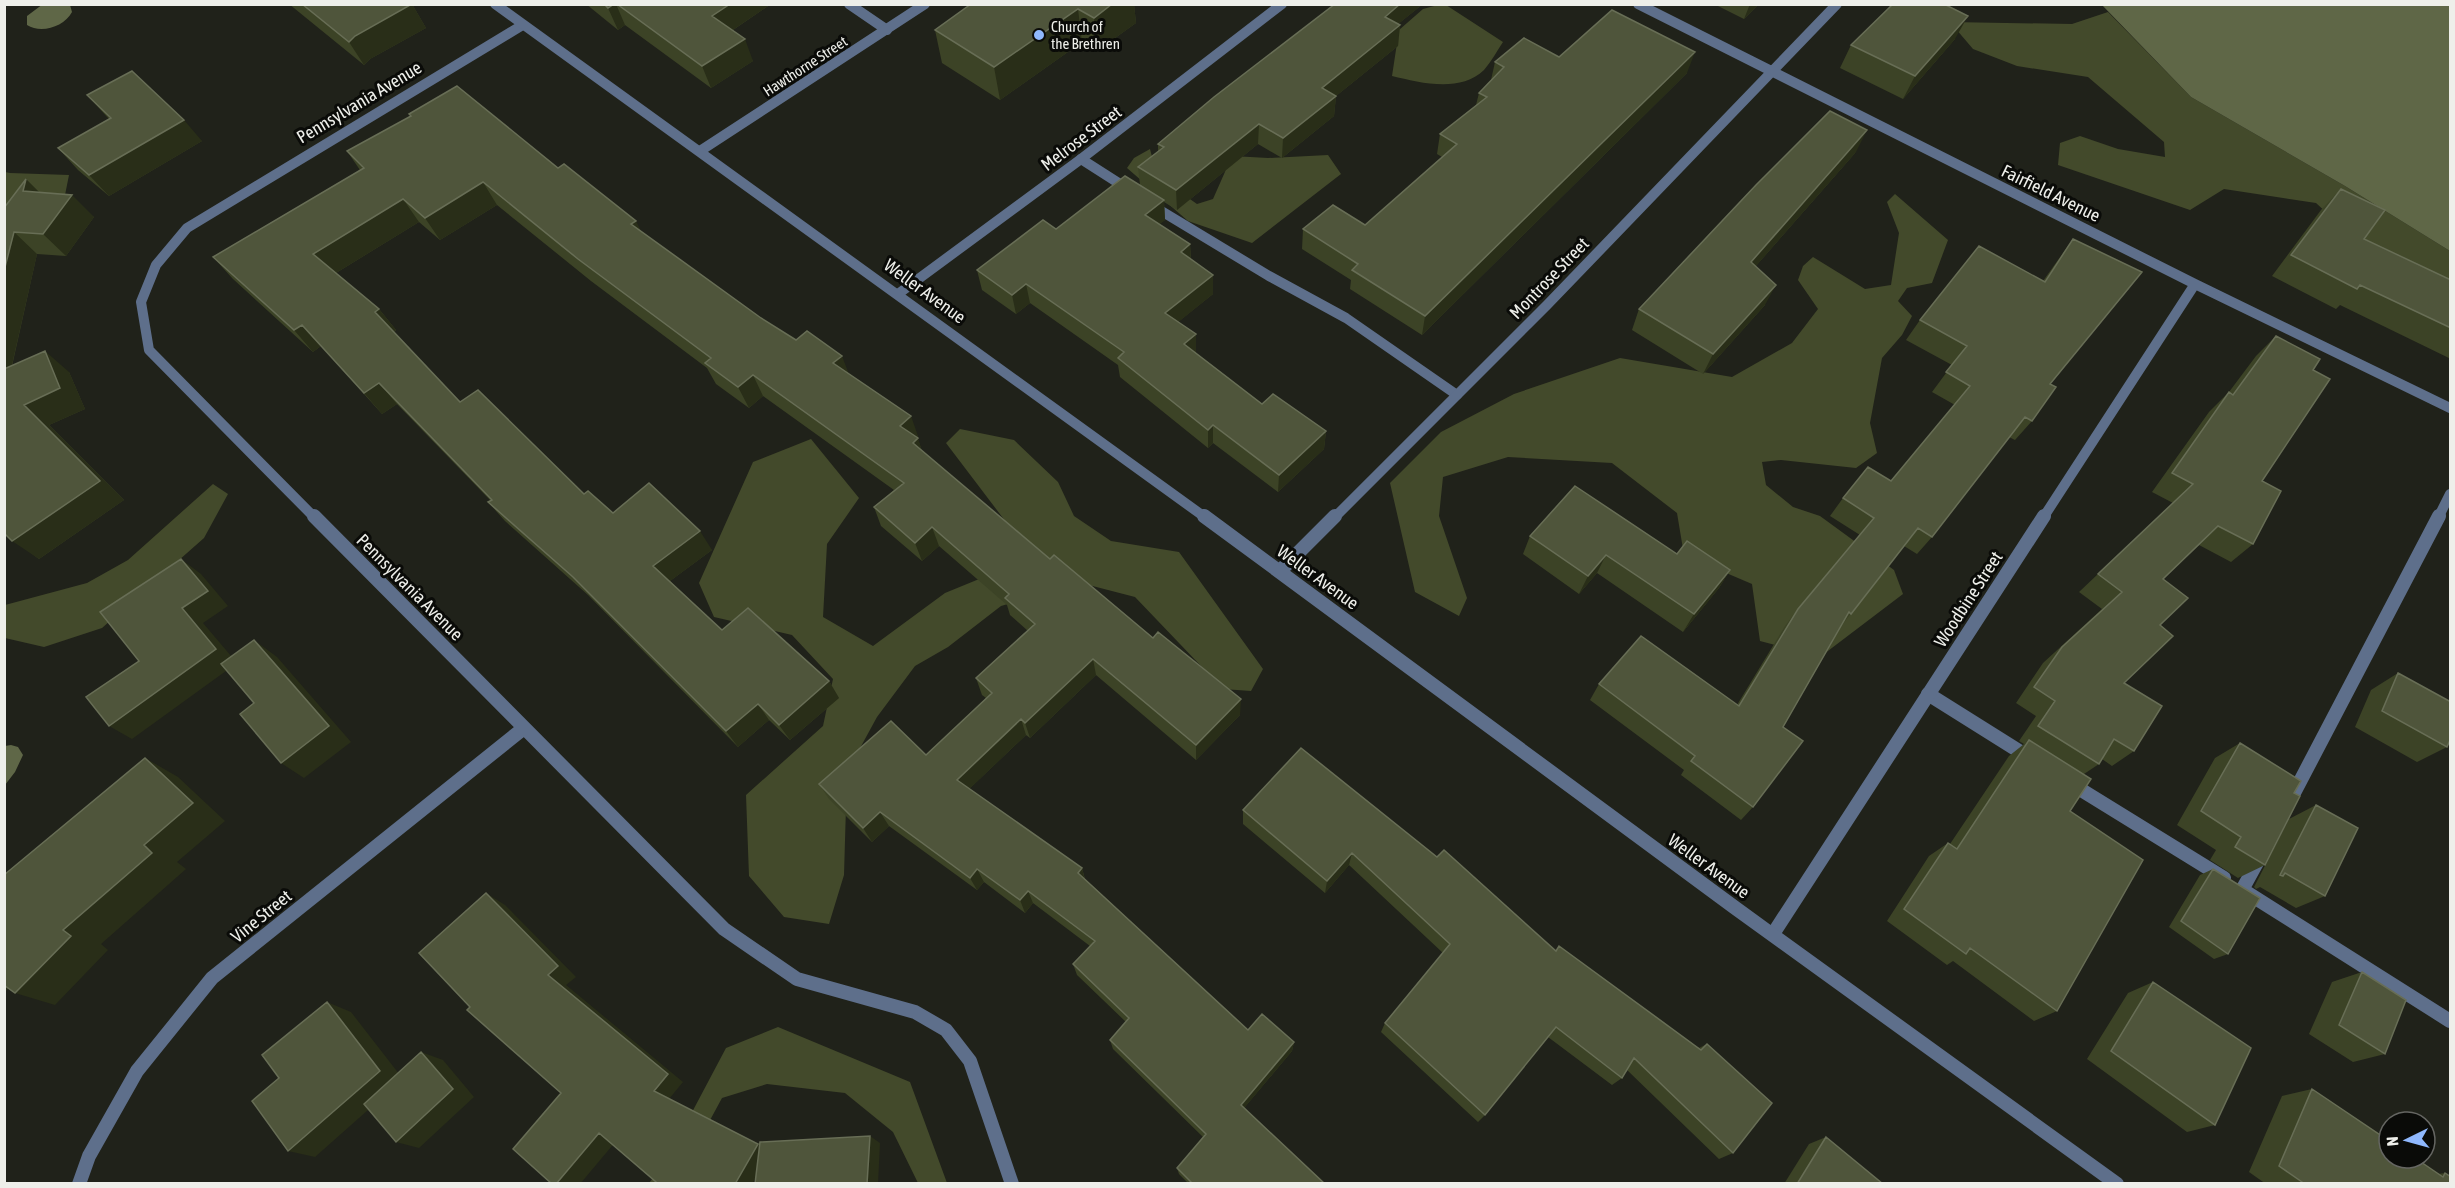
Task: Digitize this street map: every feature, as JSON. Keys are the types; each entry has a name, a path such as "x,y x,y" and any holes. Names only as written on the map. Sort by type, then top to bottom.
{"street":[{"name":"Weller Avenue","path":"495,4 521,26 700,151 1280,571 2117,1184"},
{"path":"849,4 887,30"},
{"name":"Hawthorne Street","path":"700,151 925,4"},
{"name":"Melrose Street","path":"898,294 1081,159 1282,4"},
{"name":"Fairfield Avenue","path":"1638,4 2195,284 2451,408"},
{"name":"Montrose Street","path":"1280,571 1456,395 1837,4"},
{"name":"Pennsylvania Avenue","path":"521,26 187,228 156,265 141,302 149,350 724,929 797,979 915,1012 946,1030 970,1061 1012,1184"},
{"path":"1081,159 1137,195"},
{"path":"1147,202 1269,276 1346,318 1456,395"},
{"name":"Woodbine Street","path":"1773,934 2195,284"},
{"path":"2285,808 2451,494"},
{"path":"1928,694 2451,1021"},
{"name":"Vine Street","path":"79,1184 89,1156 137,1071 212,978 524,728"},
{"path":"2242,890 2264,849"}],"shaded area":[{"path":"43,4 70,5 72,12 64,22 52,28 39,29 27,25 27,16"},
{"path":"1446,5 1503,42 1484,70 1464,82 1428,83 1392,76 1399,30 1423,9"},
{"path":"2102,5 2450,5 2450,251 2345,186 2191,97"},
{"path":"2108,12 2191,97 2345,186 2450,251 2450,300 2388,269 2316,203 2224,189 2190,210 2058,165 2060,143 2080,136 2118,149 2165,157 2164,142 2088,77 2017,66 1973,49 1950,22 2072,24"},
{"path":"1150,149 1157,176 1197,204 1213,199 1232,156 1268,158 1328,155 1341,174 1252,243 1188,221 1127,168 1134,158"},
{"path":"5,172 69,175 65,195 5,232"},
{"path":"1895,194 1948,240 1932,283 1907,288 1898,301 1912,316 1902,335 1882,358 1870,423 1877,453 1856,468 1781,460 1762,462 1766,485 1793,507 1820,516 1894,570 1903,594 1820,657 1760,641 1752,584 1684,555 1677,513 1612,463 1508,457 1443,477 1439,516 1467,598 1459,616 1415,592 1390,483 1441,432 1514,394 1620,358 1732,377 1792,343 1818,309 1798,280 1803,266 1813,257 1865,289 1891,285 1899,233 1887,202"},
{"path":"960,429 1014,440 1058,482 1074,516 1111,541 1179,552 1263,669 1251,691 1223,689 1135,597 1081,583 1001,606 948,647 915,666 877,717 847,772 844,875 829,924 784,917 749,876 746,795 823,726 833,679 792,635 714,617 699,583 753,462 811,439 859,498 827,544 823,617 873,646 945,593 1006,568 1009,526 946,443"},
{"path":"213,484 228,494 204,538 102,628 44,647 5,638 5,605 87,583 128,560"},
{"path":"5,746 18,747 23,755 15,772 5,785"},
{"path":"778,1027 910,1082 947,1183 918,1183 893,1132 845,1093 767,1084 722,1098 676,1183 648,1184 663,1167 726,1048"}],"building":[{"path":"302,4 412,4 355,36 349,42"},
{"path":"617,4 730,4 712,16 745,39 702,66"},
{"path":"971,4 1112,4 1094,18 1078,9 994,67 935,30"},
{"path":"1335,4 1400,4 1385,17 1400,25 1322,88 1336,96 1283,138 1259,124 1176,190 1138,167 1164,147 1158,144 1214,97"},
{"path":"1893,4 1944,4 1968,16 1915,76 1851,45"},
{"path":"1612,10 1695,52 1425,316 1352,270 1358,264 1303,229 1333,205 1365,225 1457,144 1440,134 1487,97 1479,93 1504,67 1495,62 1524,38 1559,57"},
{"path":"132,71 184,120 89,175 58,148 111,118 87,95"},
{"path":"457,86 558,168 564,164 636,221 631,224 761,318 796,340 807,331 842,356 833,363 911,416 900,426 918,438 913,443 1050,559 1054,555 1153,638 1158,632 1241,699 1196,745 1093,659 1025,723 1021,719 957,780 1082,868 1078,873 1248,1030 1262,1014 1294,1042 1241,1105 1325,1184 1193,1184 1177,1168 1206,1134 1110,1040 1129,1018 1073,964 1095,941 1028,891 1020,900 977,869 970,878 880,812 863,828 819,784 891,721 926,755 992,693 976,678 1035,624 1005,598 1009,594 932,527 915,543 874,507 904,483 753,375 738,387 705,363 711,358 578,259 483,182 425,218 403,199 313,254 379,309 375,312 460,402 478,390 584,494 588,491 613,513 649,483 700,531 653,566 722,630 748,608 829,681 779,725 758,704 726,731 573,577 488,502 492,500 379,383 364,393 302,325 294,330 213,257 364,168 347,151 411,116 409,114"},
{"path":"1830,111 1867,130 1751,262 1776,285 1713,354 1639,309 1756,185"},
{"path":"1125,176 1164,200 1145,215 1190,244 1181,252 1213,275 1165,313 1196,334 1184,344 1262,404 1273,394 1326,431 1279,475 1213,425 1208,430 1118,358 1124,352 1026,284 1012,295 977,270 1043,220 1056,229"},
{"path":"26,179 23,191 72,195 43,234 14,232 4,271 4,208"},
{"path":"2341,189 2385,210 2364,239 2451,280 2451,328 2360,285 2357,289 2291,255"},
{"path":"2073,239 2142,272 2050,384 2056,387 2032,421 2025,417 1932,537 1918,528 1851,614 1849,612 1783,727 1803,741 1753,807 1691,761 1695,756 1599,684 1641,636 1739,706 1798,609 1874,518 1843,498 1868,467 1891,481 1970,386 1946,372 1967,346 1920,320 1979,246 2045,282"},
{"path":"2276,336 2320,359 2313,370 2330,379 2262,481 2281,491 2253,544 2218,526 2163,579 2188,598 2160,625 2173,636 2124,683 2162,706 2134,751 2114,739 2099,764 2038,726 2055,701 2034,687 2062,647 2122,592 2098,574 2193,484 2172,473 2229,392 2233,395"},
{"path":"45,351 60,388 24,405 100,481 12,541 4,533 4,369"},
{"path":"1575,486 1677,554 1687,541 1730,570 1694,614 1606,555 1588,576 1530,536"},
{"path":"181,559 208,591 182,608 216,649 109,726 86,697 139,661 100,612"},
{"path":"254,640 329,726 281,763 240,714 254,703 221,664"},
{"path":"2398,673 2451,702 2451,738 2447,747 2382,711"},
{"path":"2029,740 2091,779 2070,811 2143,860 2057,1011 1970,948 1966,954 1904,909 1948,843 1957,849"},
{"path":"2240,743 2301,781 2294,793 2300,796 2265,865 2235,847 2241,837 2201,811"},
{"path":"1301,748 1437,857 1444,850 1556,951 1559,946 1701,1050 1707,1044 1772,1103 1733,1153 1634,1058 1622,1078 1556,1027 1485,1115 1385,1023 1450,944 1352,853 1327,881 1243,810"},
{"path":"145,758 193,803 144,845 152,853 63,930 71,936 15,993 4,985 4,875"},
{"path":"2316,805 2358,828 2325,896 2285,873 2283,876 2280,875"},
{"path":"2213,869 2260,898 2228,954 2181,921"},
{"path":"486,893 558,966 548,975 668,1074 654,1091 758,1144 735,1184 655,1184 656,1182 599,1133 556,1184 552,1184 513,1149 561,1093 467,1010 470,1007 419,953"},
{"path":"2362,972 2406,1000 2385,1054 2339,1025"},
{"path":"2153,982 2251,1048 2215,1125 2111,1051"},
{"path":"327,1002 380,1071 288,1151 252,1101 279,1078 262,1055"},
{"path":"421,1052 453,1089 396,1142 364,1104"},
{"path":"2312,1089 2377,1133 2377,1170 2433,1170 2443,1177 2445,1173 2451,1177 2451,1184 2305,1184 2279,1166"},
{"path":"870,1136 867,1184 755,1184 760,1142"},
{"path":"1826,1137 1883,1184 1797,1184"}],"place":[{"name":"Church of the Brethren","path":"1039,35"}]}
